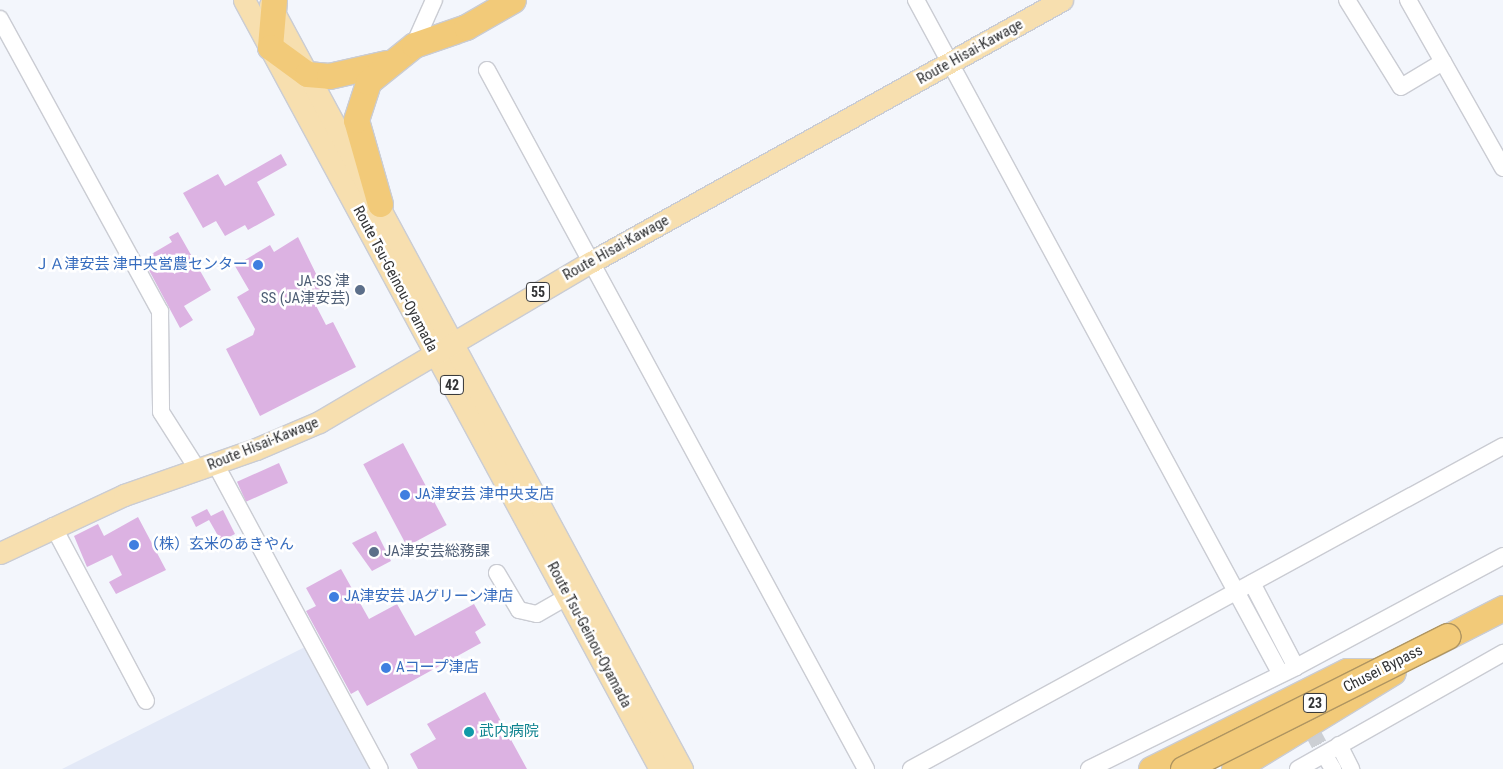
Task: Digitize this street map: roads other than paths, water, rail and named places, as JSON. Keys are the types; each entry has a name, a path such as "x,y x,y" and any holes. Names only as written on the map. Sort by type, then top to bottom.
{"highway":[{"path":"380,204 356,120 362,94 386,63 414,44 466,27 513,0"},
{"path":"271,2 270,47 307,74 329,76 386,63"},
{"name":"Chusei Bypass","path":"1183,769 1503,608"},
{"path":"1150,769 1347,671 1384,671 1447,636"},
{"path":"1234,769 1351,701 1447,636"}],"main road":[{"name":"Route Tsu-Geinou-Oyamada","path":"244,0 443,348 576,592 682,769"},
{"name":"Route Hisai-Kawage","path":"0,553 53,526 319,422 591,262 1062,0"},
{"name":"Route Tsu-Geinou-Oyamada","path":"271,2 307,74 380,204 443,348"},
{"name":"Route Tsu-Geinou-Oyamada","path":"576,592 660,769"}],"street":[{"path":"414,44 434,0"},
{"path":"916,0 1274,674"},
{"path":"1347,0 1401,86 1443,62"},
{"path":"1408,0 1503,168"},
{"path":"0,19 160,311 162,412 207,467 380,769"},
{"path":"487,70 866,769"},
{"path":"911,769 1503,446"},
{"path":"53,526 146,701"},
{"path":"1089,769 1274,674 1296,667 1503,556"},
{"path":"497,573 519,610 537,614 576,592"},
{"path":"1252,583 1296,667"},
{"path":"1298,769 1323,764 1339,745 1503,653"},
{"path":"1339,745 1351,769"}],"tunnel":[{"path":"1277,667 1327,759"}],"place":[{"name":"ＪＡ津安芸 津中央営農センター","path":"258,265"},
{"name":"JA-SS 津 SS (JA津安芸)","path":"360,290"},
{"name":"JA津安芸 津中央支店","path":"405,495"},
{"name":"（株）玄米のあきやん","path":"134,545"},
{"name":"JA津安芸総務課","path":"374,552"},
{"name":"JA津安芸 JAグリーン津店","path":"334,597"},
{"name":"Aコープ津店","path":"386,668"},
{"name":"武内病院","path":"469,732"}]}
